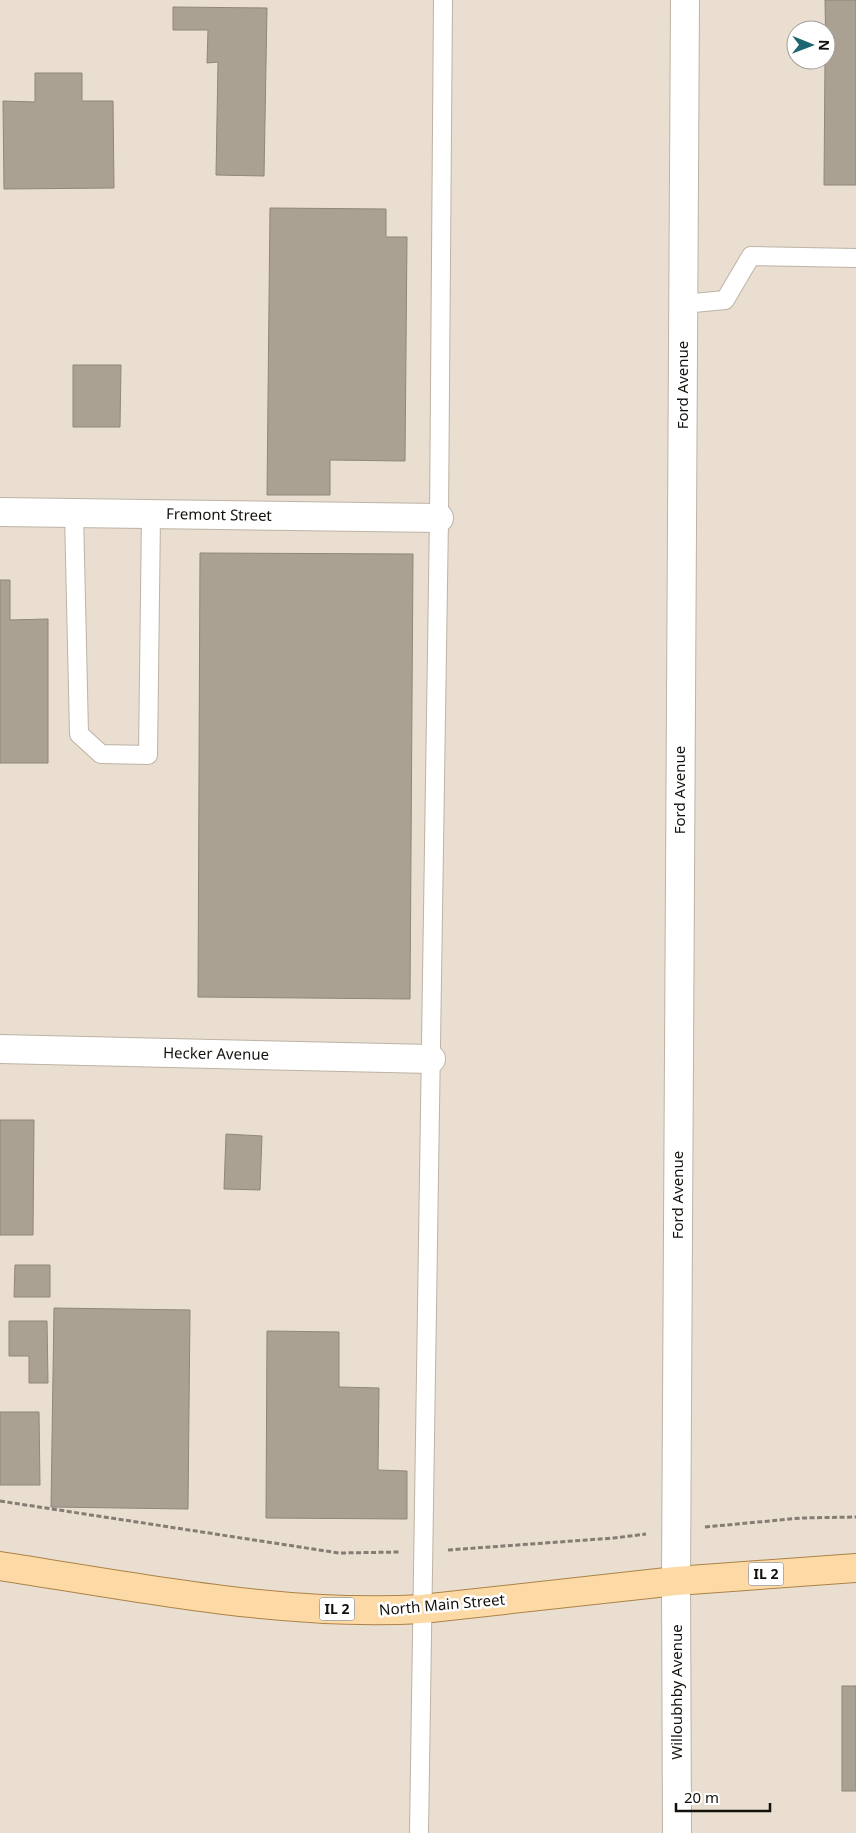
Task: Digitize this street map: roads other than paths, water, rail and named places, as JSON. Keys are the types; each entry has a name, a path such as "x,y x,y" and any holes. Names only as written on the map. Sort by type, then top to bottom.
{"main road":[{"name":"North Main Street","path":"0,1566 272,1605 383,1611 422,1609 676,1581 856,1568"}],"street":[{"name":"Ford Avenue","path":"676,1581 685,0"},
{"name":"Fremont Street","path":"0,512 439,518"},
{"name":"Hecker Avenue","path":"0,1049 431,1059"},
{"name":"Willoubhby Avenue","path":"676,1581 678,1833"}],"lane":[{"path":"419,1833 439,518 443,0"},
{"path":"683,304 725,300 751,256 856,258"},
{"path":"74,513 79,734 101,754 148,755 150,515"}]}
